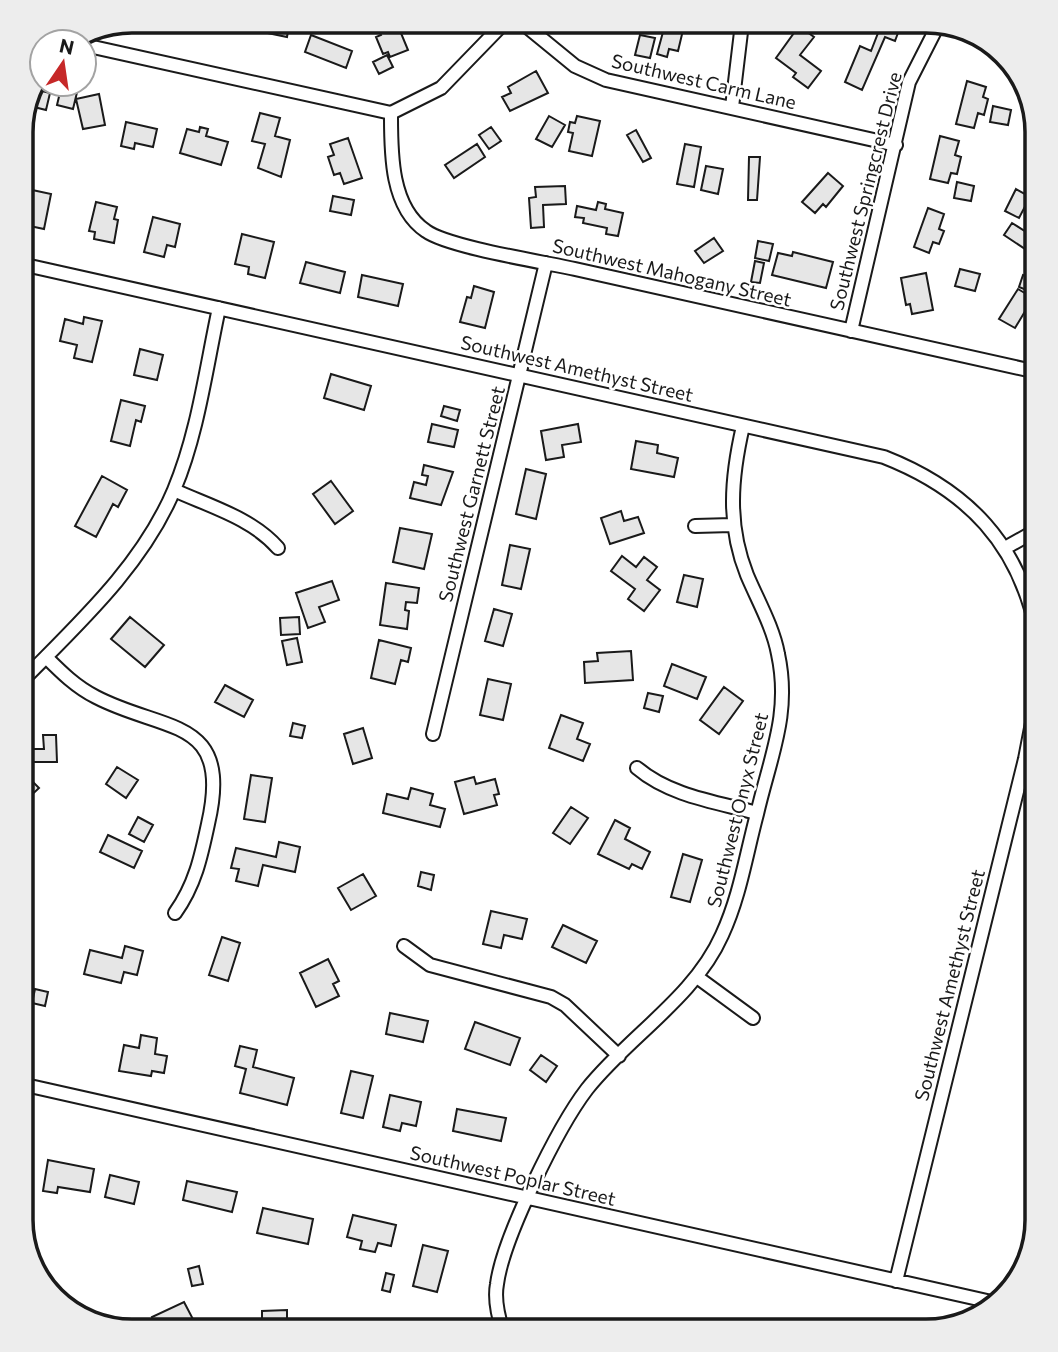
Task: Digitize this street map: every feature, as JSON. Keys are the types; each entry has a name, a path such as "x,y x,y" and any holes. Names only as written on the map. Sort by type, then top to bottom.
{"street":[{"path":"98,48 378,113 391,113 440,88 494,33"},
{"name":"Southwest Carm Lane","path":"533,33 588,74 896,145"},
{"path":"732,107 741,33"},
{"name":"Southwest Springcrest Drive","path":"851,331 909,82 922,50 933,33"},
{"name":"Southwest Mahogany Street","path":"391,113 391,150 402,200 412,218 426,232 444,239 545,263 1025,369"},
{"name":"Southwest Garnett Street","path":"433,734 545,263"},
{"name":"Southwest Amethyst Street","path":"33,267 855,449 910,467 966,504 1006,548 1025,591"},
{"path":"33,670 115,584 141,549 174,490 187,451 219,308"},
{"name":"Southwest Onyx Street","path":"500,1319 496,1303 499,1269 563,1126 588,1088 697,977 719,943 733,912 782,725 782,676 778,651 738,552 732,525 735,461 743,426"},
{"path":"174,490 249,523 266,534 278,548"},
{"path":"695,526 732,525"},
{"path":"1006,548 1025,537"},
{"path":"46,657 74,684 97,698 176,726 194,737 206,752 214,771 213,804 197,875 175,914"},
{"name":"Southwest Amethyst Street","path":"896,1281 1025,759"},
{"path":"637,768 653,781 672,790 757,813"},
{"path":"404,946 430,965 551,997 565,1005 619,1056"},
{"path":"697,977 753,1018"},
{"name":"Southwest Poplar Street","path":"33,1087 983,1300"}],"building":[{"path":"268,33 288,33 287,37"},
{"path":"380,33 401,33 408,50 390,57 388,52 383,54 376,37"},
{"path":"663,33 682,33 678,51 669,49 667,57 657,54"},
{"path":"794,33 809,33 814,37 800,55 821,71 808,88 793,77 796,73 776,58"},
{"path":"878,33 898,33 895,41 885,37 862,90 845,82 860,46 871,51"},
{"path":"311,35 352,51 346,68 305,52"},
{"path":"640,35 655,38 650,58 635,55"},
{"path":"387,55 393,67 379,74 373,62"},
{"path":"536,71 548,93 510,111 502,97 511,93 508,87"},
{"path":"967,81 986,87 983,97 988,99 984,115 978,113 974,128 956,124"},
{"path":"98,94 105,125 83,129 76,99 98,98"},
{"path":"40,98 49,98 46,110 37,108"},
{"path":"59,98 76,98 73,109 57,105"},
{"path":"993,106 1011,110 1008,125 990,122"},
{"path":"260,113 280,118 275,136 290,140 281,177 258,168 265,144 252,141"},
{"path":"549,116 565,125 552,147 536,139"},
{"path":"577,116 600,121 592,156 569,151 573,133 568,132 570,122 575,123"},
{"path":"126,122 157,129 153,147 135,143 134,149 121,146"},
{"path":"200,127 208,129 206,136 228,142 221,165 180,153 187,129 199,132"},
{"path":"491,127 501,141 489,149 479,135"},
{"path":"636,130 651,158 643,162 627,135"},
{"path":"940,136 959,141 955,155 961,157 957,174 951,173 948,183 930,179"},
{"path":"348,138 362,178 344,184 340,173 334,175 328,157 334,155 330,144"},
{"path":"477,144 485,157 454,178 445,165"},
{"path":"685,144 701,147 694,187 677,184"},
{"path":"749,157 760,157 757,200 748,200"},
{"path":"706,166 723,169 718,194 701,190"},
{"path":"828,173 843,186 826,207 823,204 815,213 802,202"},
{"path":"957,182 974,186 971,201 954,198"},
{"path":"565,186 566,204 543,205 544,227 531,228 529,198 536,197 535,187"},
{"path":"1016,189 1025,194 1025,207 1019,218 1005,211"},
{"path":"33,190 51,194 44,229 33,227"},
{"path":"333,196 354,200 351,215 330,211"},
{"path":"96,202 117,207 114,243 94,239 95,232 89,231"},
{"path":"598,202 606,204 605,209 623,213 618,236 606,234 607,228 583,223 584,218 575,217 577,206 596,210"},
{"path":"928,208 944,214 939,229 944,231 939,244 933,242 929,253 914,247"},
{"path":"153,217 180,224 175,247 167,245 164,257 144,252"},
{"path":"1012,223 1025,231 1025,249 1004,235"},
{"path":"242,234 274,242 265,278 248,274 249,267 235,264"},
{"path":"714,238 723,251 704,263 695,251"},
{"path":"758,241 773,244 769,261 755,258"},
{"path":"793,252 833,262 826,288 772,275 778,253 792,256"},
{"path":"755,261 764,263 760,283 751,282"},
{"path":"306,262 345,272 340,293 300,283"},
{"path":"960,269 980,274 975,291 955,286"},
{"path":"926,273 933,310 912,314 910,304 906,305 901,278"},
{"path":"362,275 403,284 398,306 358,297"},
{"path":"1023,275 1025,276 1025,289 1019,287"},
{"path":"474,286 494,292 485,328 460,322 467,297 471,298"},
{"path":"1018,289 1025,293 1025,311 1015,328 999,319"},
{"path":"84,317 102,321 92,362 74,358 77,345 60,341 65,319 83,324"},
{"path":"140,349 163,355 157,380 134,375"},
{"path":"331,374 371,386 364,410 324,398"},
{"path":"121,400 145,406 141,422 136,420 130,446 111,441"},
{"path":"444,406 460,410 457,421 441,416"},
{"path":"432,424 458,430 454,447 428,442"},
{"path":"578,424 581,442 562,445 564,457 546,460 541,431"},
{"path":"636,441 658,445 657,453 678,458 674,477 631,469"},
{"path":"424,465 453,472 441,505 410,498 414,482 426,485 428,476 422,475"},
{"path":"526,469 546,474 536,519 516,514"},
{"path":"102,476 127,490 118,507 113,504 96,537 75,526"},
{"path":"331,481 353,511 335,524 313,494"},
{"path":"621,511 624,521 638,517 644,533 610,544 601,518"},
{"path":"400,528 432,534 424,569 393,562"},
{"path":"510,545 530,549 521,589 502,585"},
{"path":"622,556 636,567 644,557 657,567 647,580 660,590 644,611 628,599 635,589 611,571"},
{"path":"684,575 703,579 697,607 677,602"},
{"path":"332,581 339,600 319,607 325,622 308,628 296,593"},
{"path":"386,583 419,588 417,603 406,602 405,610 409,611 407,629 380,625"},
{"path":"494,609 512,614 503,646 485,641"},
{"path":"130,617 164,645 145,667 111,639"},
{"path":"299,617 300,634 281,635 280,618"},
{"path":"297,638 302,662 287,665 282,641"},
{"path":"379,640 411,648 408,662 401,660 395,684 371,678"},
{"path":"631,651 633,680 585,683 584,662 598,661 597,653"},
{"path":"672,664 706,677 697,699 664,686"},
{"path":"488,679 511,684 503,720 480,715"},
{"path":"225,685 253,700 244,717 215,702"},
{"path":"724,687 743,701 719,734 700,720"},
{"path":"648,693 663,696 659,712 644,708"},
{"path":"561,715 583,723 577,739 590,744 583,761 549,748"},
{"path":"293,723 305,726 302,738 290,736"},
{"path":"363,728 372,758 353,764 344,734"},
{"path":"43,735 56,735 57,762 33,762 33,749 44,749"},
{"path":"117,767 138,780 126,798 106,784"},
{"path":"251,775 272,778 265,822 244,819"},
{"path":"474,777 476,784 495,779 499,794 494,795 497,805 464,814 455,782"},
{"path":"33,782 39,788 33,794"},
{"path":"411,788 433,794 430,805 445,809 440,827 383,813 387,794 408,799"},
{"path":"571,807 588,818 570,844 553,833"},
{"path":"138,817 153,825 144,842 129,834"},
{"path":"615,820 630,828 625,839 650,852 642,869 632,864 629,869 598,854"},
{"path":"108,835 142,851 134,868 100,852"},
{"path":"279,842 300,847 295,872 263,865 258,886 236,881 239,869 231,868 236,848 276,857"},
{"path":"683,854 702,860 690,902 671,897"},
{"path":"421,872 434,875 431,890 418,886"},
{"path":"363,874 376,896 351,910 338,888"},
{"path":"491,911 527,919 522,939 504,935 501,948 483,944"},
{"path":"563,925 597,941 586,963 552,947"},
{"path":"222,937 240,943 228,981 209,975"},
{"path":"125,946 143,951 137,975 124,972 121,983 84,974 90,950 122,958"},
{"path":"328,959 339,981 333,984 339,996 316,1007 300,973"},
{"path":"35,989 48,992 45,1006 33,1003"},
{"path":"390,1013 428,1021 423,1042 386,1034"},
{"path":"475,1022 520,1038 510,1065 465,1049"},
{"path":"141,1035 157,1038 155,1054 167,1056 164,1073 152,1071 151,1076 119,1071 124,1045 139,1048"},
{"path":"240,1046 257,1050 253,1067 294,1078 287,1105 240,1093 246,1069 235,1066"},
{"path":"541,1055 557,1066 546,1082 530,1070"},
{"path":"351,1071 373,1076 363,1118 341,1113"},
{"path":"390,1095 421,1102 416,1126 402,1123 400,1131 383,1127"},
{"path":"457,1109 506,1118 501,1141 453,1131"},
{"path":"48,1160 94,1169 90,1192 58,1187 57,1193 43,1191"},
{"path":"110,1175 139,1182 134,1204 105,1197"},
{"path":"187,1181 237,1192 232,1212 183,1200"},
{"path":"263,1208 313,1219 308,1244 257,1233"},
{"path":"353,1215 396,1225 391,1246 378,1243 375,1252 360,1249 362,1241 347,1237"},
{"path":"423,1245 448,1251 437,1292 413,1286"},
{"path":"199,1266 203,1284 192,1286 188,1269"},
{"path":"386,1273 394,1275 390,1292 382,1290"},
{"path":"184,1302 193,1319 153,1319 152,1317"},
{"path":"287,1310 287,1319 262,1319 262,1311"}]}
